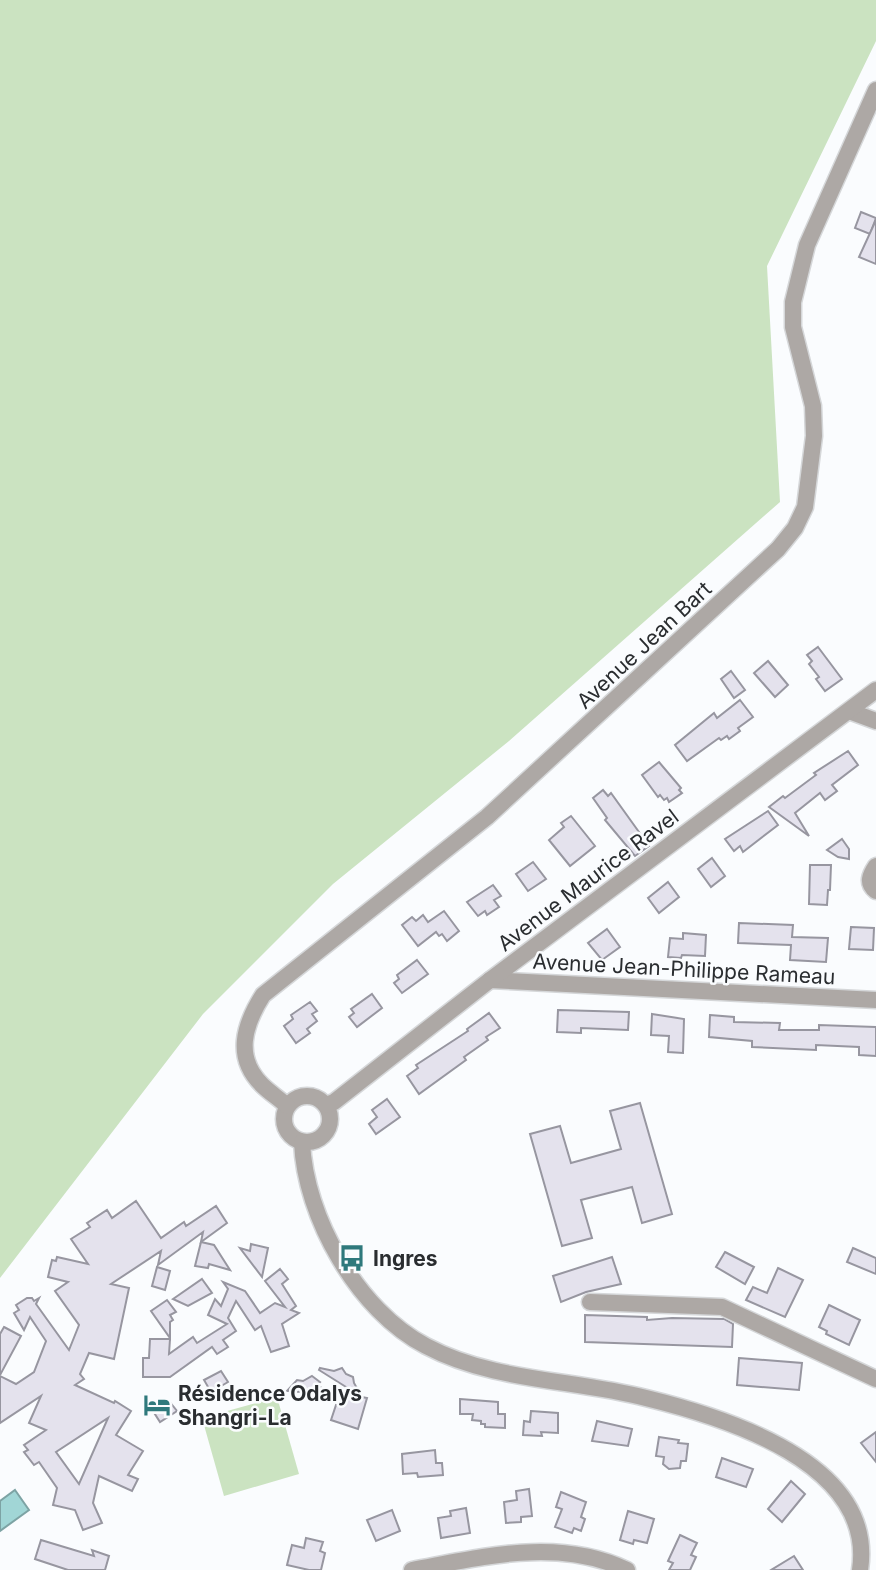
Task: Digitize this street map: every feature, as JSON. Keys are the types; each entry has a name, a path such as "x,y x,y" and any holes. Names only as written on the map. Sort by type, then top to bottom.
{"street":[{"name":"Avenue Jean Bart","path":"288,1106 262,1086 246,1059 245,1029 263,995 487,817 744,581 778,549 795,528 805,507 814,436 813,406 793,327 793,302 807,245 876,90"},
{"name":"Avenue Maurice Ravel","path":"327,1105 876,690"},
{"path":"849,711 876,721"},
{"path":"876,866 870,876 870,884 876,891"},
{"name":"Avenue Jean-Philippe Rameau","path":"490,980 876,1000"},
{"path":"307,1096 327,1105 331,1121 324,1135 310,1143 291,1136 284,1119 288,1106 299,1097 307,1096"},
{"path":"302,1142 303,1166 317,1214 346,1269 379,1312 396,1327 427,1347 461,1362 491,1370 645,1397 749,1430 790,1451 822,1474 844,1499 861,1536 863,1557 860,1570"},
{"path":"590,1302 722,1307 876,1379"},
{"path":"412,1570 540,1550 576,1553 609,1562 626,1570"}],"green space":[{"path":"0,0 876,0 876,41 767,266 780,502 509,741 333,884 203,1014 0,1278"},
{"path":"277,1397 299,1474 224,1496 202,1418"}],"water":[{"path":"15,1490 29,1510 0,1531 0,1501"}],"building":[{"path":"861,212 876,218 870,234 855,228"},
{"path":"876,220 876,264 859,257"},
{"path":"818,647 842,679 825,691 816,679 819,677 809,664 812,661 807,655"},
{"path":"768,661 788,685 775,697 754,673"},
{"path":"731,671 745,690 734,698 721,679"},
{"path":"740,700 753,717 729,739 727,736 721,740 719,738 687,761 675,745 714,713 717,718"},
{"path":"848,751 858,765 832,785 837,791 825,800 820,793 795,813 809,836 769,807 783,796 785,798 816,775 814,773"},
{"path":"659,762 681,788 679,790 682,793 669,802 667,798 664,800 660,795 658,797 642,775"},
{"path":"603,790 608,796 611,793 649,846 635,856 605,820 607,818 593,798"},
{"path":"768,811 778,825 743,852 740,846 734,851 725,839"},
{"path":"571,816 595,846 570,866 549,840 564,827 561,823"},
{"path":"842,839 849,849 849,859 838,857 827,850"},
{"path":"712,858 725,876 711,887 698,869"},
{"path":"533,862 546,879 528,891 516,874"},
{"path":"810,865 831,865 827,905 809,904"},
{"path":"668,882 679,897 659,913 648,898"},
{"path":"493,885 501,896 494,900 499,907 487,915 485,911 478,916 467,902"},
{"path":"444,911 459,931 447,941 442,934 439,936 436,932 418,946 402,925 412,917 416,921 423,915 428,922"},
{"path":"739,923 793,925 792,937 828,938 826,962 790,960 791,945 738,943"},
{"path":"851,927 874,928 873,950 849,949"},
{"path":"607,929 620,947 602,960 588,943"},
{"path":"683,933 706,935 705,956 668,957 670,938 683,939"},
{"path":"417,960 428,974 402,993 394,983 399,979 397,975"},
{"path":"372,994 382,1008 357,1027 349,1017 354,1013 351,1009"},
{"path":"310,1002 317,1011 312,1014 317,1021 307,1029 310,1033 296,1043 284,1026 293,1019 291,1015"},
{"path":"558,1010 629,1012 628,1030 581,1028 581,1033 557,1032"},
{"path":"489,1013 500,1028 464,1057 466,1060 419,1094 407,1076 418,1068 416,1065 468,1031 467,1029"},
{"path":"652,1014 684,1019 683,1053 668,1052 669,1036 651,1035"},
{"path":"710,1015 734,1017 734,1022 780,1023 779,1030 819,1030 819,1025 876,1027 876,1056 859,1055 859,1047 816,1045 816,1050 752,1047 752,1041 709,1037"},
{"path":"387,1099 400,1117 376,1134 369,1124 377,1117 372,1110"},
{"path":"640,1103 672,1214 642,1223 632,1187 581,1200 592,1238 562,1246 530,1134 560,1126 571,1163 621,1149 610,1111"},
{"path":"136,1201 161,1238 184,1222 186,1226 216,1206 227,1223 201,1242 203,1232 158,1265 161,1251 111,1284 129,1288 114,1359 89,1353 80,1374 84,1379 75,1385 114,1403 115,1401 131,1411 116,1435 143,1451 128,1475 138,1479 132,1491 99,1476 93,1503 102,1523 83,1530 75,1510 53,1505 57,1488 39,1462 34,1465 24,1452 28,1450 24,1445 46,1430 29,1423 41,1396 0,1423 0,1376 16,1384 34,1372 46,1341 30,1317 24,1330 14,1313 19,1310 16,1305 27,1298 34,1301 39,1298 36,1304 69,1350 79,1325 55,1291 68,1282 48,1277 52,1260 56,1261 57,1257 88,1264 71,1239 90,1227 87,1223 107,1210 112,1218","holes":["108,1418 79,1484 56,1452"]},
{"path":"201,1242 214,1245 230,1270 209,1264 208,1268 195,1266"},
{"path":"251,1244 268,1248 262,1277 240,1248 250,1251"},
{"path":"853,1248 876,1258 876,1274 847,1262"},
{"path":"725,1252 754,1267 745,1284 716,1267"},
{"path":"612,1257 621,1284 586,1292 561,1302 553,1276"},
{"path":"157,1267 170,1271 165,1290 152,1286"},
{"path":"778,1268 803,1280 785,1317 746,1300 753,1287 767,1293"},
{"path":"280,1269 288,1279 282,1284 296,1306 291,1310 299,1313 282,1324 289,1346 271,1352 261,1326 255,1330 236,1301 228,1318 236,1331 223,1340 228,1347 217,1354 212,1347 170,1377 143,1377 143,1358 149,1358 150,1339 170,1339 169,1354 193,1337 197,1343 227,1324 208,1315 215,1299 221,1306 228,1289 223,1282 245,1291 260,1313 275,1303 285,1307 265,1281"},
{"path":"202,1279 212,1293 188,1306 173,1299"},
{"path":"167,1300 176,1312 170,1315 173,1320 170,1322 170,1338 151,1311"},
{"path":"829,1305 860,1320 849,1345 826,1334 827,1331 819,1327"},
{"path":"585,1315 647,1317 647,1320 724,1319 733,1324 732,1347 585,1342"},
{"path":"4,1327 21,1336 0,1375 0,1334"},
{"path":"739,1358 802,1363 799,1390 737,1385"},
{"path":"342,1368 346,1374 353,1377 362,1397 319,1370 334,1371"},
{"path":"221,1371 228,1382 211,1392 204,1380"},
{"path":"312,1376 320,1382 316,1386 319,1387 301,1392 287,1391 297,1380 303,1381"},
{"path":"345,1392 367,1398 358,1429 331,1420 336,1405 340,1406"},
{"path":"460,1399 498,1402 498,1414 505,1414 505,1428 485,1427 481,1421 472,1420 473,1414 460,1414"},
{"path":"169,1401 177,1411 160,1422 153,1411"},
{"path":"531,1411 558,1413 558,1433 523,1435 524,1421 530,1422"},
{"path":"597,1421 632,1429 628,1446 592,1441"},
{"path":"876,1432 876,1462 861,1443"},
{"path":"659,1437 688,1444 686,1461 681,1461 680,1468 669,1469 663,1464 664,1457 656,1456"},
{"path":"435,1450 436,1463 442,1463 443,1475 418,1477 417,1473 403,1474 402,1454"},
{"path":"722,1458 753,1469 746,1487 716,1477"},
{"path":"791,1481 805,1494 782,1522 768,1509"},
{"path":"529,1489 532,1516 521,1517 521,1522 506,1523 504,1502 517,1500 516,1491"},
{"path":"561,1492 586,1502 581,1517 585,1519 581,1531 574,1528 572,1533 555,1527 562,1509 556,1507"},
{"path":"466,1508 470,1533 441,1538 438,1518 451,1516 450,1511"},
{"path":"392,1510 400,1531 376,1541 367,1520"},
{"path":"628,1511 654,1519 647,1543 634,1540 633,1544 620,1540"},
{"path":"680,1535 697,1543 691,1555 696,1557 690,1570 669,1570 673,1563 668,1561"},
{"path":"306,1538 323,1542 320,1551 325,1553 321,1570 287,1565 292,1545 304,1548"},
{"path":"41,1540 94,1556 92,1550 109,1556 105,1570 68,1570 35,1559"},
{"path":"794,1556 803,1570 771,1570"}],"place":[{"name":"Ingres","path":"352,1258"},
{"name":"Résidence Odalys Shangri-La","path":"157,1405"}]}
